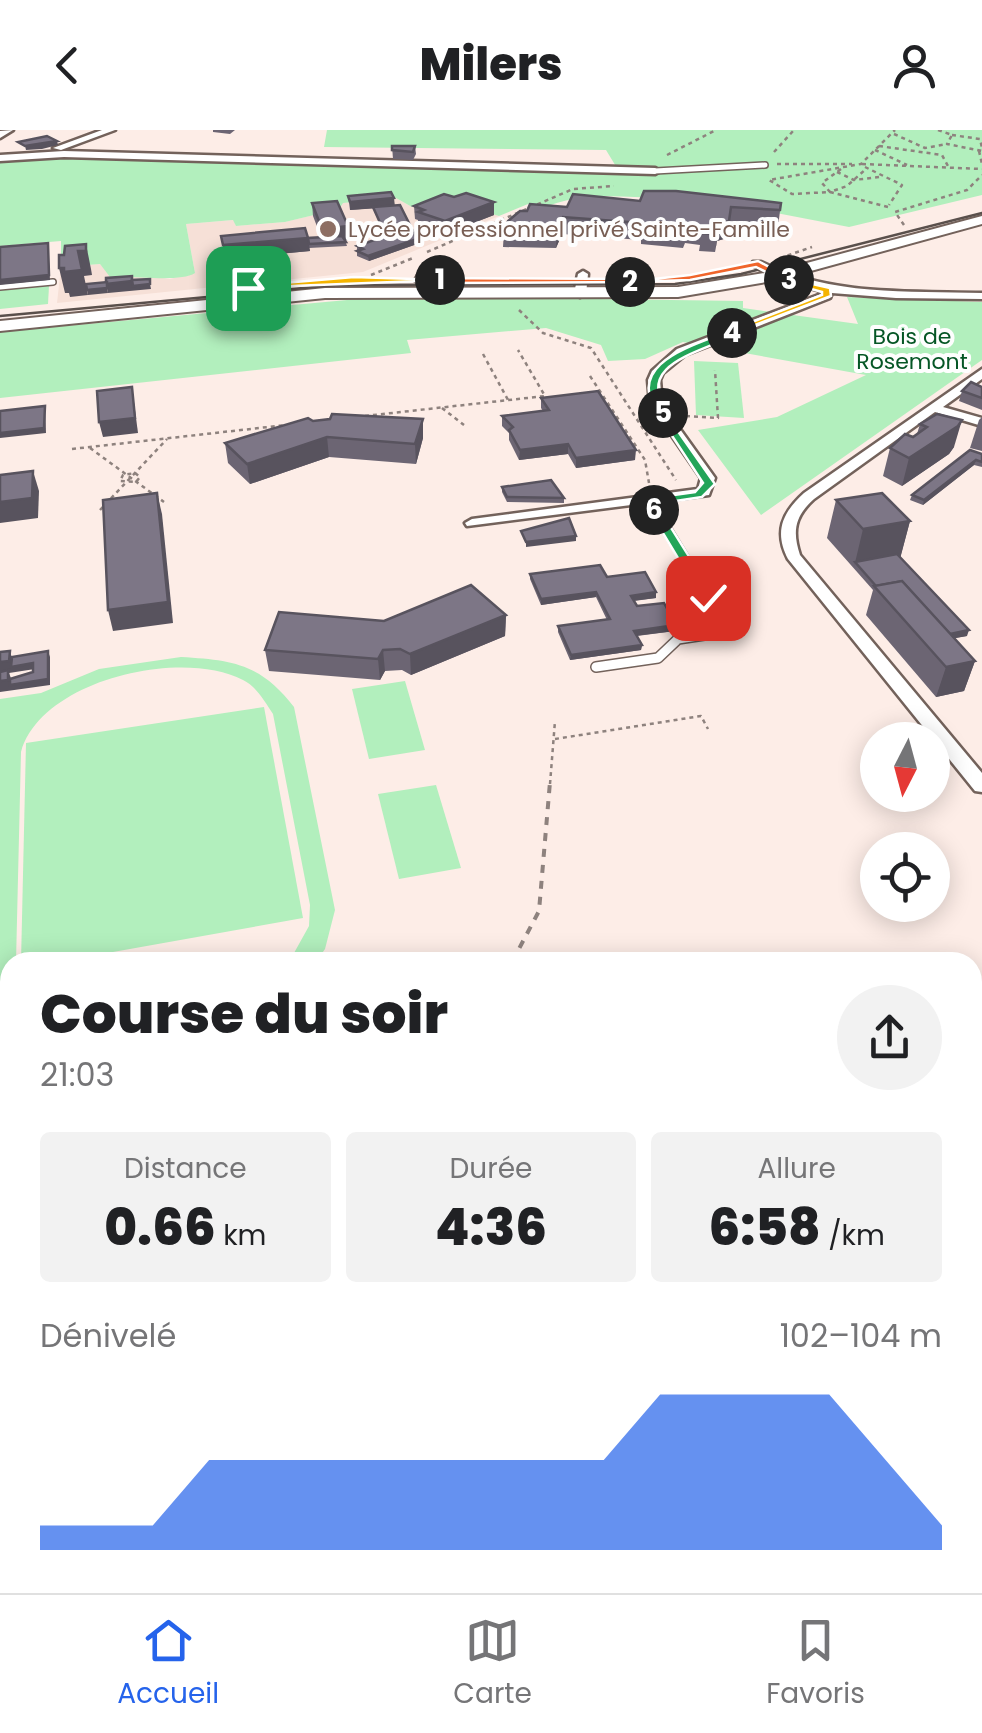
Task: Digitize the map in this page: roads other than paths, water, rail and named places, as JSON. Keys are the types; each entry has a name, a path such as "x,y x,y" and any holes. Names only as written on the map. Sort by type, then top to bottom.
{"main road":[{"path":"0,326 219,293 392,291 690,278 982,210"},
{"path":"0,312 421,273 678,292 778,275 982,220"}],"street":[{"path":"0,134 9,130"},
{"path":"0,158 76,144 111,130"},
{"path":"22,155 659,171"},
{"path":"758,264 778,275 827,290 982,296"},
{"path":"472,524 650,497 698,495 710,484 656,404 654,380 664,362 783,310 826,296 827,290"},
{"path":"982,373 792,511 786,526 793,556 982,786"},
{"path":"934,408 982,422"}],"lane":[{"path":"659,171 765,165"},
{"path":"0,287 53,282"},
{"path":"596,667 658,658 678,639 712,634 713,605 650,497"}],"tram line":[{"path":"0,316 336,285 675,284 741,274 982,213"}],"place":[{"name":"Lycée professionnel privé Sainte-Famille","path":"328,229"}],"park label":[{"name":"Bois de Rosemont","path":"912,349"}]}
